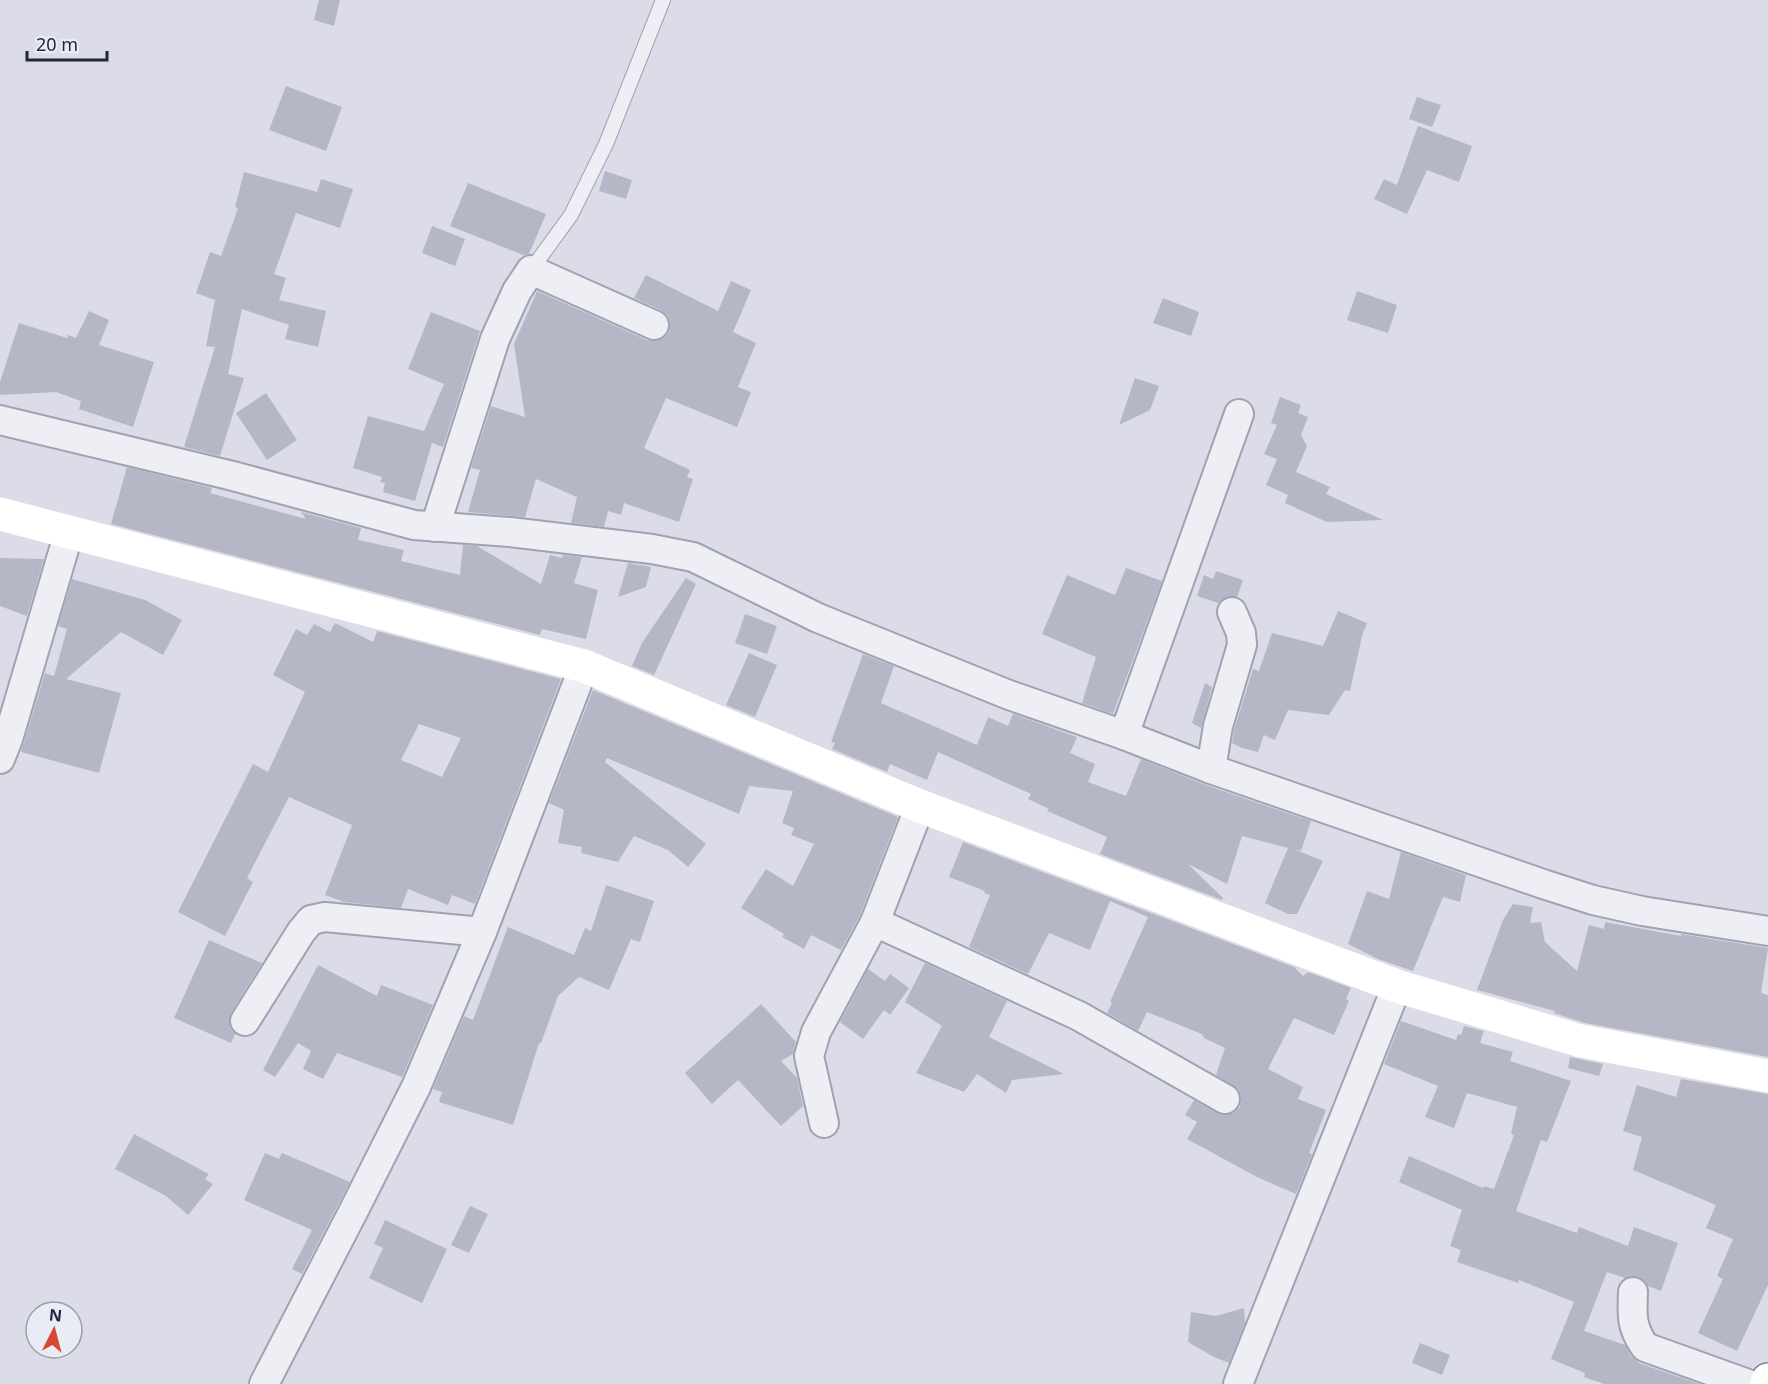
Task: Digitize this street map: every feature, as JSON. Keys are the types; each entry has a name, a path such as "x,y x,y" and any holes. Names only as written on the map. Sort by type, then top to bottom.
{"street":[{"path":"435,527 495,339 517,291 531,270 654,325"},
{"path":"1124,735 1239,414"},
{"path":"0,420 233,476 393,520 435,527 510,532 652,549 693,557 818,618 890,648 1009,695 1124,735 1211,769 1593,900 1642,911 1768,931"},
{"path":"0,514 584,666 920,806 1397,986 1581,1041 1768,1076"},
{"path":"0,759 8,739 69,532"},
{"path":"1211,769 1218,726 1242,645 1241,633 1232,612"},
{"path":"264,1384 416,1087 482,932 584,666"},
{"path":"824,1123 809,1056 816,1032 875,922 920,806"},
{"path":"245,1021 301,932 311,920 325,917 482,932"},
{"path":"875,922 1079,1016 1225,1099"},
{"path":"1238,1384 1397,986"},
{"path":"1633,1292 1632,1319 1638,1338 1644,1347 1748,1384"}],"lane":[{"path":"531,270 571,215 606,144 663,0"}],"building":[{"path":"319,0 340,0 334,26 314,20"},
{"path":"286,86 342,107 326,151 269,130"},
{"path":"1417,97 1441,105 1432,127 1409,119"},
{"path":"1418,126 1472,146 1459,182 1427,170 1407,214 1374,199 1384,179 1397,185"},
{"path":"605,171 632,180 626,199 599,191"},
{"path":"244,172 317,192 321,179 353,189 340,228 296,213 274,274 286,278 279,300 326,311 318,347 285,339 289,325 242,309 228,374 244,378 220,456 184,447 215,347 206,346 215,300 196,293 210,252 221,256 238,208 235,207"},
{"path":"468,183 546,214 529,254 523,255 450,226"},
{"path":"432,226 465,239 455,266 422,253"},
{"path":"646,275 718,311 731,281 751,290 733,332 756,343 738,387 751,392 737,427 666,398 644,448 690,470 687,477 693,479 679,522 624,503 621,515 608,511 604,527 571,523 577,497 536,479 525,517 468,512 480,470 471,468 491,406 525,417 514,344 537,291 647,340 656,341 664,338 669,332 670,323 668,316 661,310 634,298"},
{"path":"1357,291 1397,305 1388,333 1347,320"},
{"path":"1163,298 1199,312 1191,336 1153,323"},
{"path":"89,311 109,320 99,345 154,362 133,427 79,409 81,401 56,392 0,395 0,382 19,323 67,338 68,335 76,338"},
{"path":"431,312 480,331 443,447 432,443 415,501 383,492 385,483 380,482 382,477 353,468 368,416 424,431 444,384 408,369"},
{"path":"1135,378 1159,386 1150,410 1119,425"},
{"path":"266,393 297,440 267,460 236,413"},
{"path":"1280,397 1301,405 1298,413 1308,417 1301,435 1307,446 1296,472 1330,487 1326,494 1383,520 1327,522 1285,503 1288,495 1266,485 1277,459 1264,454 1277,425 1271,423"},
{"path":"127,467 212,488 210,493 306,519 301,512 361,528 358,540 404,550 401,561 460,575 463,545 477,546 541,584 550,555 562,558 563,555 582,557 574,583 598,590 586,639 542,629 540,635 111,524"},
{"path":"0,558 44,559 27,616 0,606"},
{"path":"628,563 651,567 646,587 618,597"},
{"path":"1126,568 1162,581 1113,714 1082,703 1096,657 1042,634 1067,575 1115,595"},
{"path":"1216,571 1243,580 1237,597 1226,597 1218,603 1197,596 1204,575 1213,579"},
{"path":"686,578 696,584 654,675 632,666 642,643"},
{"path":"72,579 145,600 182,620 163,655 121,632 66,679 121,693 99,773 21,752 45,673 54,676 67,629 58,626"},
{"path":"1338,611 1367,623 1350,691 1345,690 1329,715 1288,710 1275,740 1264,735 1258,752 1232,743 1253,669 1259,671 1272,633 1323,646"},
{"path":"745,614 777,626 767,654 735,643"},
{"path":"335,623 373,642 377,631 561,679 475,904 452,895 448,905 408,889 401,908 344,902 325,895 352,825 289,797 247,878 253,882 225,936 178,912 253,764 268,772 305,692 273,675 296,629 307,635 314,624 330,632","holes":["419,724 461,738 442,777 401,760"]},
{"path":"749,653 777,665 755,717 726,705"},
{"path":"863,654 894,666 881,703 977,745 988,717 1008,726 1013,714 1077,737 1070,753 1095,764 1088,782 1126,796 1141,759 1203,784 1311,821 1301,851 1294,849 1323,861 1297,914 1288,914 1265,903 1288,848 1242,836 1227,884 1188,864 1223,898 1222,900 1100,854 1107,837 1047,811 1049,809 1028,799 1031,794 938,752 927,780 890,764 887,772 832,749 835,743 831,742"},
{"path":"1205,683 1212,687 1201,728 1192,723"},
{"path":"593,690 898,817 860,915 841,950 811,935 804,949 782,937 784,934 741,908 766,869 793,886 814,844 791,835 794,828 782,823 793,791 749,786 739,814 607,758 605,762 706,844 688,867 668,850 634,836 618,862 581,853 582,847 558,843 564,810 549,803"},
{"path":"963,842 1294,967 1303,976 1308,972 1351,988 1346,999 1349,1001 1334,1035 1294,1018 1268,1069 1303,1087 1298,1099 1326,1110 1296,1194 1257,1177 1187,1139 1197,1122 1185,1115 1194,1100 1225,1115 1234,1113 1240,1107 1239,1090 1216,1075 1225,1048 1204,1038 1202,1034 1147,1012 1138,1031 1107,1013 1148,917 1110,901 1090,950 1049,933 1028,974 969,947 990,895 949,877"},
{"path":"1401,852 1466,875 1460,902 1443,897 1413,971 1378,959 1348,944 1367,891 1389,899"},
{"path":"606,885 654,901 640,942 631,939 609,990 579,977 558,996 541,1043 539,1043 513,1125 439,1102 442,1092 433,1089 464,1016 473,1020 508,927 574,955 585,928 591,931"},
{"path":"1513,904 1533,907 1530,923 1541,922 1545,942 1577,971 1589,925 1604,929 1605,922 1681,936 1681,934 1768,948 1761,993 1768,995 1768,1057 1585,1023 1554,1013 1555,1011 1477,990 1503,920"},
{"path":"209,940 262,963 231,1013 230,1028 235,1034 231,1043 174,1018"},
{"path":"925,963 1007,1001 989,1037 1064,1074 1012,1080 1006,1093 977,1074 964,1092 916,1073 942,1026 905,1002"},
{"path":"318,965 377,996 381,985 433,1005 402,1077 337,1053 323,1079 303,1069 311,1051 298,1043 275,1077 263,1070"},
{"path":"868,969 885,981 890,974 909,988 890,1015 884,1010 863,1039 840,1022"},
{"path":"761,1004 796,1042 793,1054 781,1061 797,1078 803,1106 781,1126 738,1080 712,1104 685,1073"},
{"path":"1401,1021 1456,1040 1458,1034 1461,1035 1464,1026 1484,1031 1480,1043 1513,1052 1510,1061 1571,1081 1547,1142 1541,1140 1516,1211 1577,1233 1579,1227 1628,1246 1634,1227 1678,1243 1661,1291 1648,1286 1641,1278 1633,1276 1625,1278 1607,1272 1584,1331 1625,1345 1631,1356 1639,1363 1699,1384 1604,1384 1584,1377 1585,1373 1551,1359 1574,1302 1519,1280 1518,1283 1457,1262 1461,1250 1450,1246 1462,1210 1399,1182 1409,1156 1483,1188 1484,1186 1494,1189 1514,1135 1511,1134 1517,1107 1467,1093 1454,1128 1425,1117 1438,1086 1384,1064"},
{"path":"1570,1057 1603,1064 1599,1076 1568,1068"},
{"path":"1681,1079 1768,1094 1768,1285 1737,1351 1698,1333 1723,1279 1717,1276 1733,1239 1706,1228 1716,1205 1633,1170 1642,1137 1623,1131 1637,1085 1676,1097"},
{"path":"134,1134 209,1174 205,1179 213,1184 188,1215 166,1196 115,1169"},
{"path":"265,1153 279,1159 282,1153 350,1182 302,1274 292,1269 312,1230 244,1200"},
{"path":"470,1206 488,1214 469,1253 451,1245"},
{"path":"385,1220 447,1249 422,1303 369,1278 383,1248 374,1244"},
{"path":"1244,1308 1245,1323 1229,1363 1188,1342 1191,1312 1216,1316"},
{"path":"1420,1343 1450,1355 1442,1375 1412,1363"}]}
